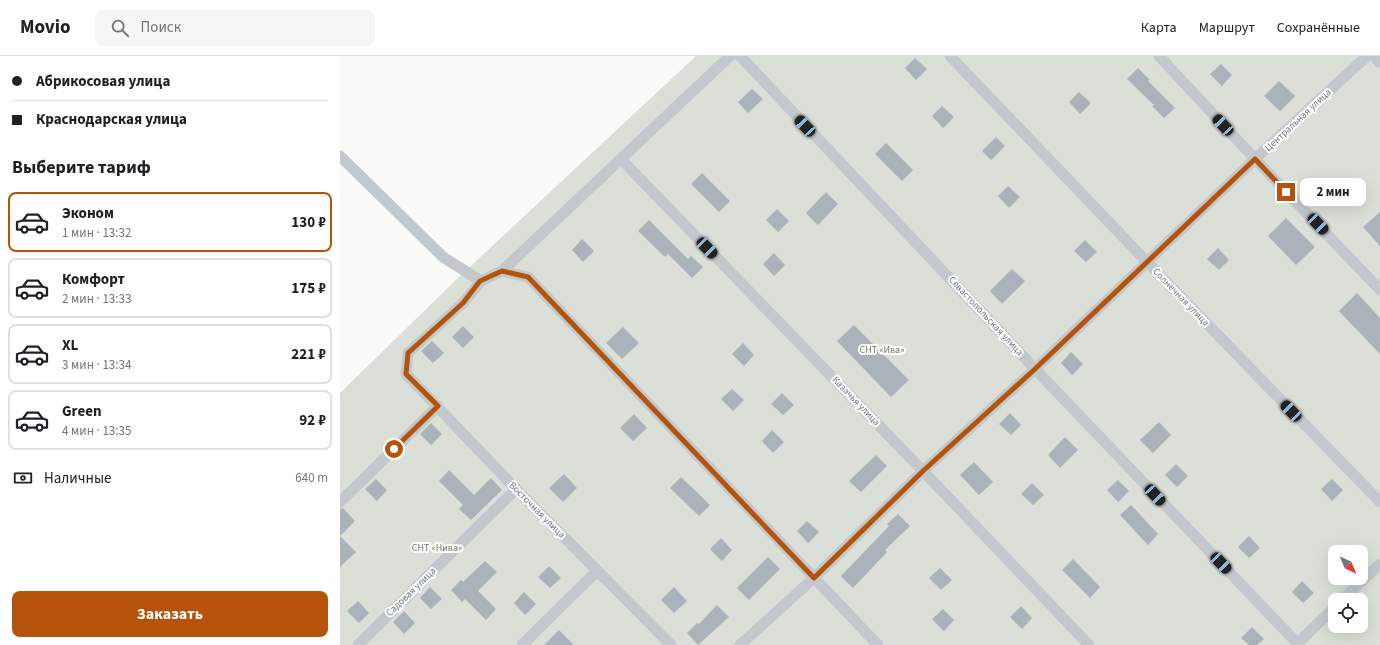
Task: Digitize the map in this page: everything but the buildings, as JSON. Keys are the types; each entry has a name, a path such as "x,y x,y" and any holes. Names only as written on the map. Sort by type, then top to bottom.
{"street":[{"path":"340,156 443,257 480,281 502,271 730,56"},
{"name":"Севастопольская улица","path":"740,56 1297,644"},
{"name":"Солнечная улица","path":"950,56 1380,502"},
{"path":"1159,56 1380,290"},
{"name":"Центральная улица","path":"740,645 814,578 923,471 1035,369 1255,159 1367,56"},
{"path":"1374,56 1380,62"},
{"name":"Казачья улица","path":"621,159 1089,645"},
{"path":"502,271 528,277 878,645"},
{"name":"Восточная улица","path":"480,281 463,303 408,353 406,374 516,489 670,645"},
{"path":"340,502 438,406"},
{"name":"Садовая улица","path":"358,645 516,489"},
{"path":"1349,593 1380,564"},
{"path":"522,645 597,571"},
{"path":"1297,644 1328,614"}],"green space":[{"name":"СНТ «Ива»","path":"696,56 1380,56 1380,645 340,645 340,393 459,277"}],"route":[{"path":"394,449 438,406 406,374 408,353 463,303 480,281 502,271 528,277 814,578 923,471 1035,369 1255,159 1286,192"}],"park label":[{"name":"СНТ «Нива»","path":"437,548"}]}
